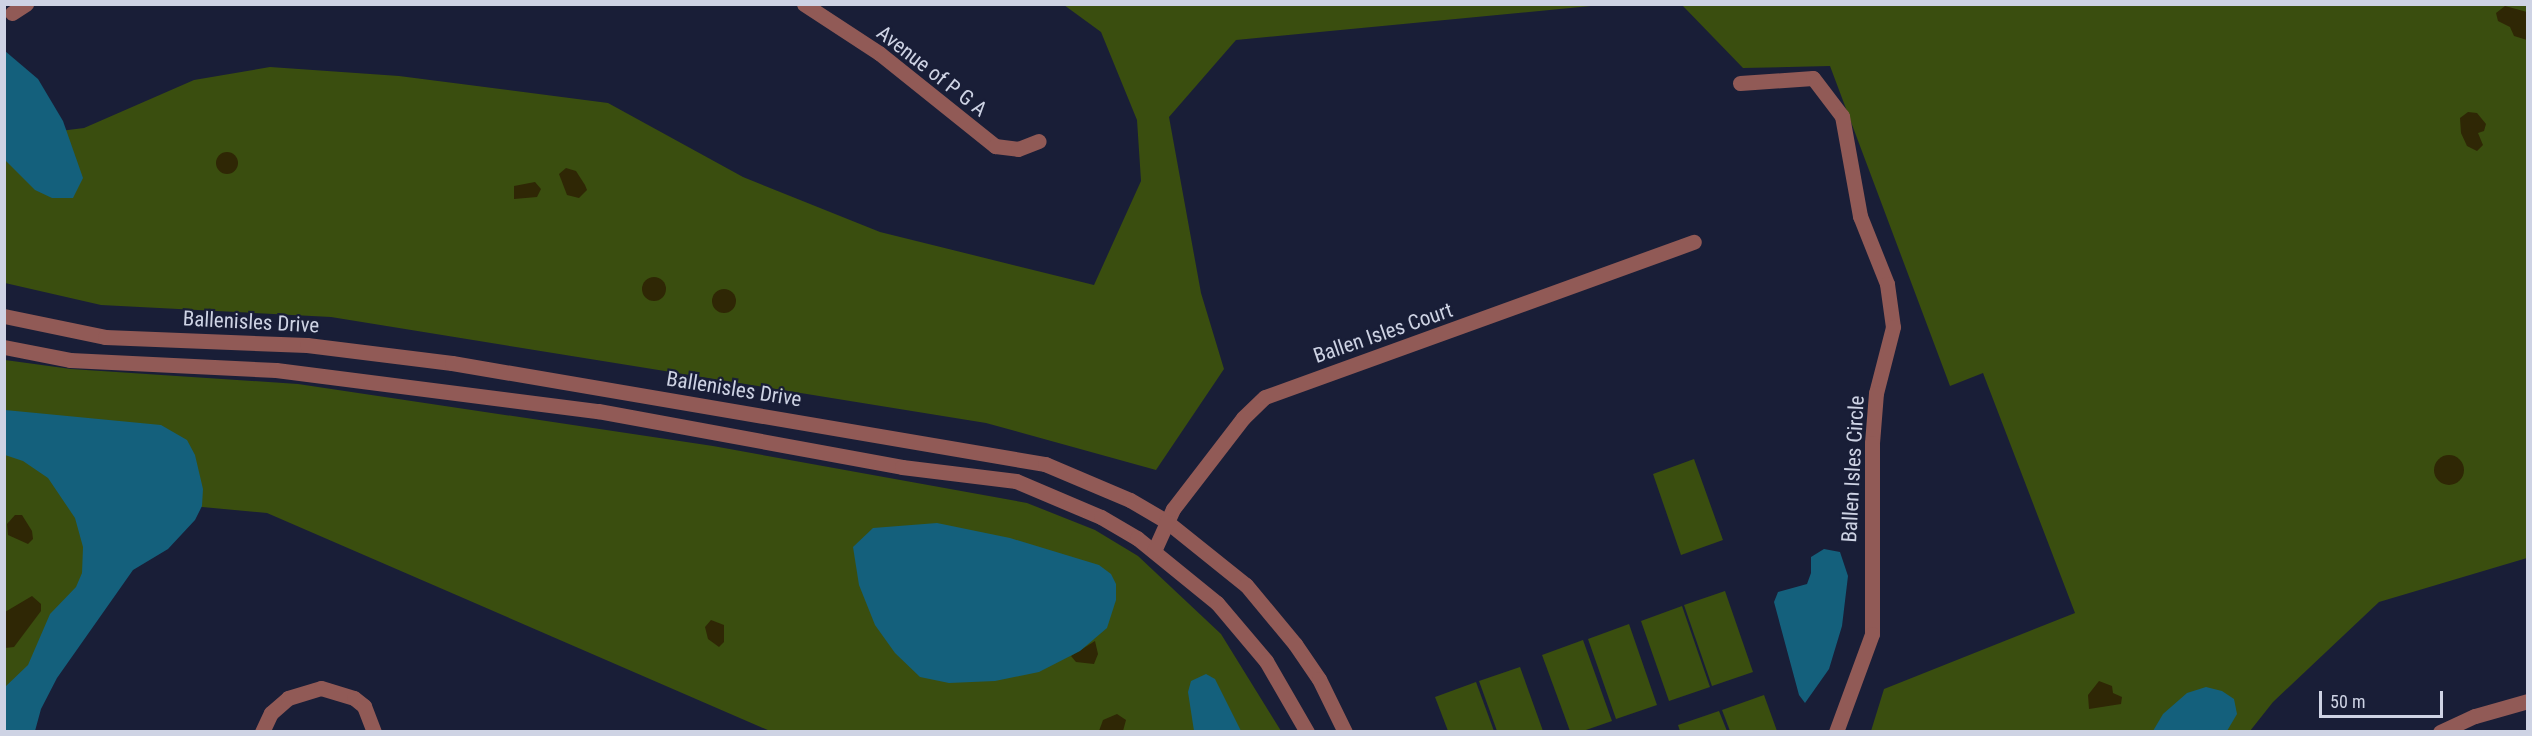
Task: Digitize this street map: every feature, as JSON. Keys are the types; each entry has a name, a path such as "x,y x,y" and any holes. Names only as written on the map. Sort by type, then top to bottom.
{"street":[{"path":"12,13 26,4"},
{"name":"Avenue of P G A","path":"804,4 879,53 995,146 1018,149 1039,141"},
{"name":"Ballen Isles Circle","path":"1740,83 1813,78 1842,116 1860,216 1888,295 1893,327 1876,393 1872,443 1872,634 1836,732"},
{"name":"Ballen Isles Court","path":"1154,551 1166,520 1243,418 1266,397 1694,242"},
{"name":"Ballenisles Drive","path":"4,316 105,337 307,345 452,363 1007,455 1078,476 1166,520 1246,585 1295,644 1319,679 1345,732"},
{"path":"4,347 70,360 276,370 598,411 902,466 1016,481 1101,517 1154,551 1217,603 1266,661 1307,732"},
{"path":"262,732 271,713 288,698 321,688 354,698 364,706 374,732"},
{"path":"2440,732 2475,716 2528,701"}],"green space":[{"path":"1064,5 1601,5 1236,40 1169,117 1201,293 1224,369 1156,470 986,423 331,317 101,305 5,283 5,116 52,132 84,128 194,80 270,67 399,76 608,103 743,177 880,232 1094,285 1141,181 1137,120 1101,32"},
{"path":"1682,5 2527,5 2527,558 2379,602 2273,702 2250,731 1871,731 1884,689 2075,613 1983,373 1950,386 1830,66 1743,68"},
{"path":"5,360 71,369 298,384 713,446 1027,503 1095,530 1138,556 1221,634 1281,731 770,731 267,513 148,502 5,732"},
{"path":"1694,459 1723,540 1681,555 1653,474"},
{"path":"1725,591 1753,672 1712,686 1684,605"},
{"path":"1682,606 1710,687 1669,701 1641,621"},
{"path":"1629,624 1657,705 1616,719 1588,639"},
{"path":"1583,640 1612,721 1583,731 1570,731 1542,655"},
{"path":"1520,667 1543,731 1497,731 1479,681"},
{"path":"1476,682 1494,731 1448,731 1435,697"},
{"path":"1764,695 1777,731 1730,731 1722,710"},
{"path":"1719,711 1727,731 1680,731 1678,725"}],"sand":[{"path":"2505,6 2527,12 2527,40 2514,36 2510,27 2498,21 2496,13"},
{"path":"2468,112 2477,113 2486,124 2484,131 2478,133 2483,145 2477,151 2467,146 2461,133 2460,118"},
{"path":"227,152 235,155 238,163 235,171 227,174 219,171 216,163 219,155"},
{"path":"566,168 576,171 585,185 587,190 579,198 567,195 559,174"},
{"path":"535,182 541,189 537,197 514,199 514,186"},
{"path":"654,277 663,280 666,289 663,298 654,301 645,298 642,289 645,280"},
{"path":"724,289 729,290 735,296 735,306 729,312 724,313 719,312 713,306 712,301 713,296 719,290"},
{"path":"2449,455 2460,459 2464,470 2460,481 2449,485 2438,481 2434,470 2438,459"},
{"path":"15,515 22,515 32,531 33,539 28,544 8,535 7,524"},
{"path":"32,596 41,604 41,611 14,647 5,648 5,612"},
{"path":"711,620 724,625 724,642 719,647 708,639 705,627"},
{"path":"1095,641 1098,654 1094,664 1076,662 1071,656"},
{"path":"2099,681 2112,686 2113,693 2122,697 2121,704 2089,709 2088,695"},
{"path":"1117,714 1126,720 1123,731 1099,731 1103,720"}],"water":[{"path":"5,51 38,79 63,121 83,178 73,198 52,198 35,190 5,160"},
{"path":"5,410 161,425 187,440 195,455 203,489 202,506 195,520 168,549 133,570 57,678 41,709 35,731 5,731 5,687 28,665 50,614 76,587 82,573 83,547 75,518 48,478 23,461 5,455"},
{"path":"937,523 1010,538 1099,565 1111,574 1116,584 1116,600 1107,628 1080,651 1039,672 995,681 949,683 920,677 895,653 875,625 859,585 853,547 873,528"},
{"path":"1824,549 1840,552 1848,576 1842,626 1829,669 1805,703 1799,695 1774,602 1778,592 1807,584 1811,573 1811,557"},
{"path":"1206,674 1215,679 1241,731 1194,731 1188,692 1191,681"},
{"path":"2206,687 2222,691 2234,699 2237,714 2227,731 2153,731 2163,714 2187,693"}]}
